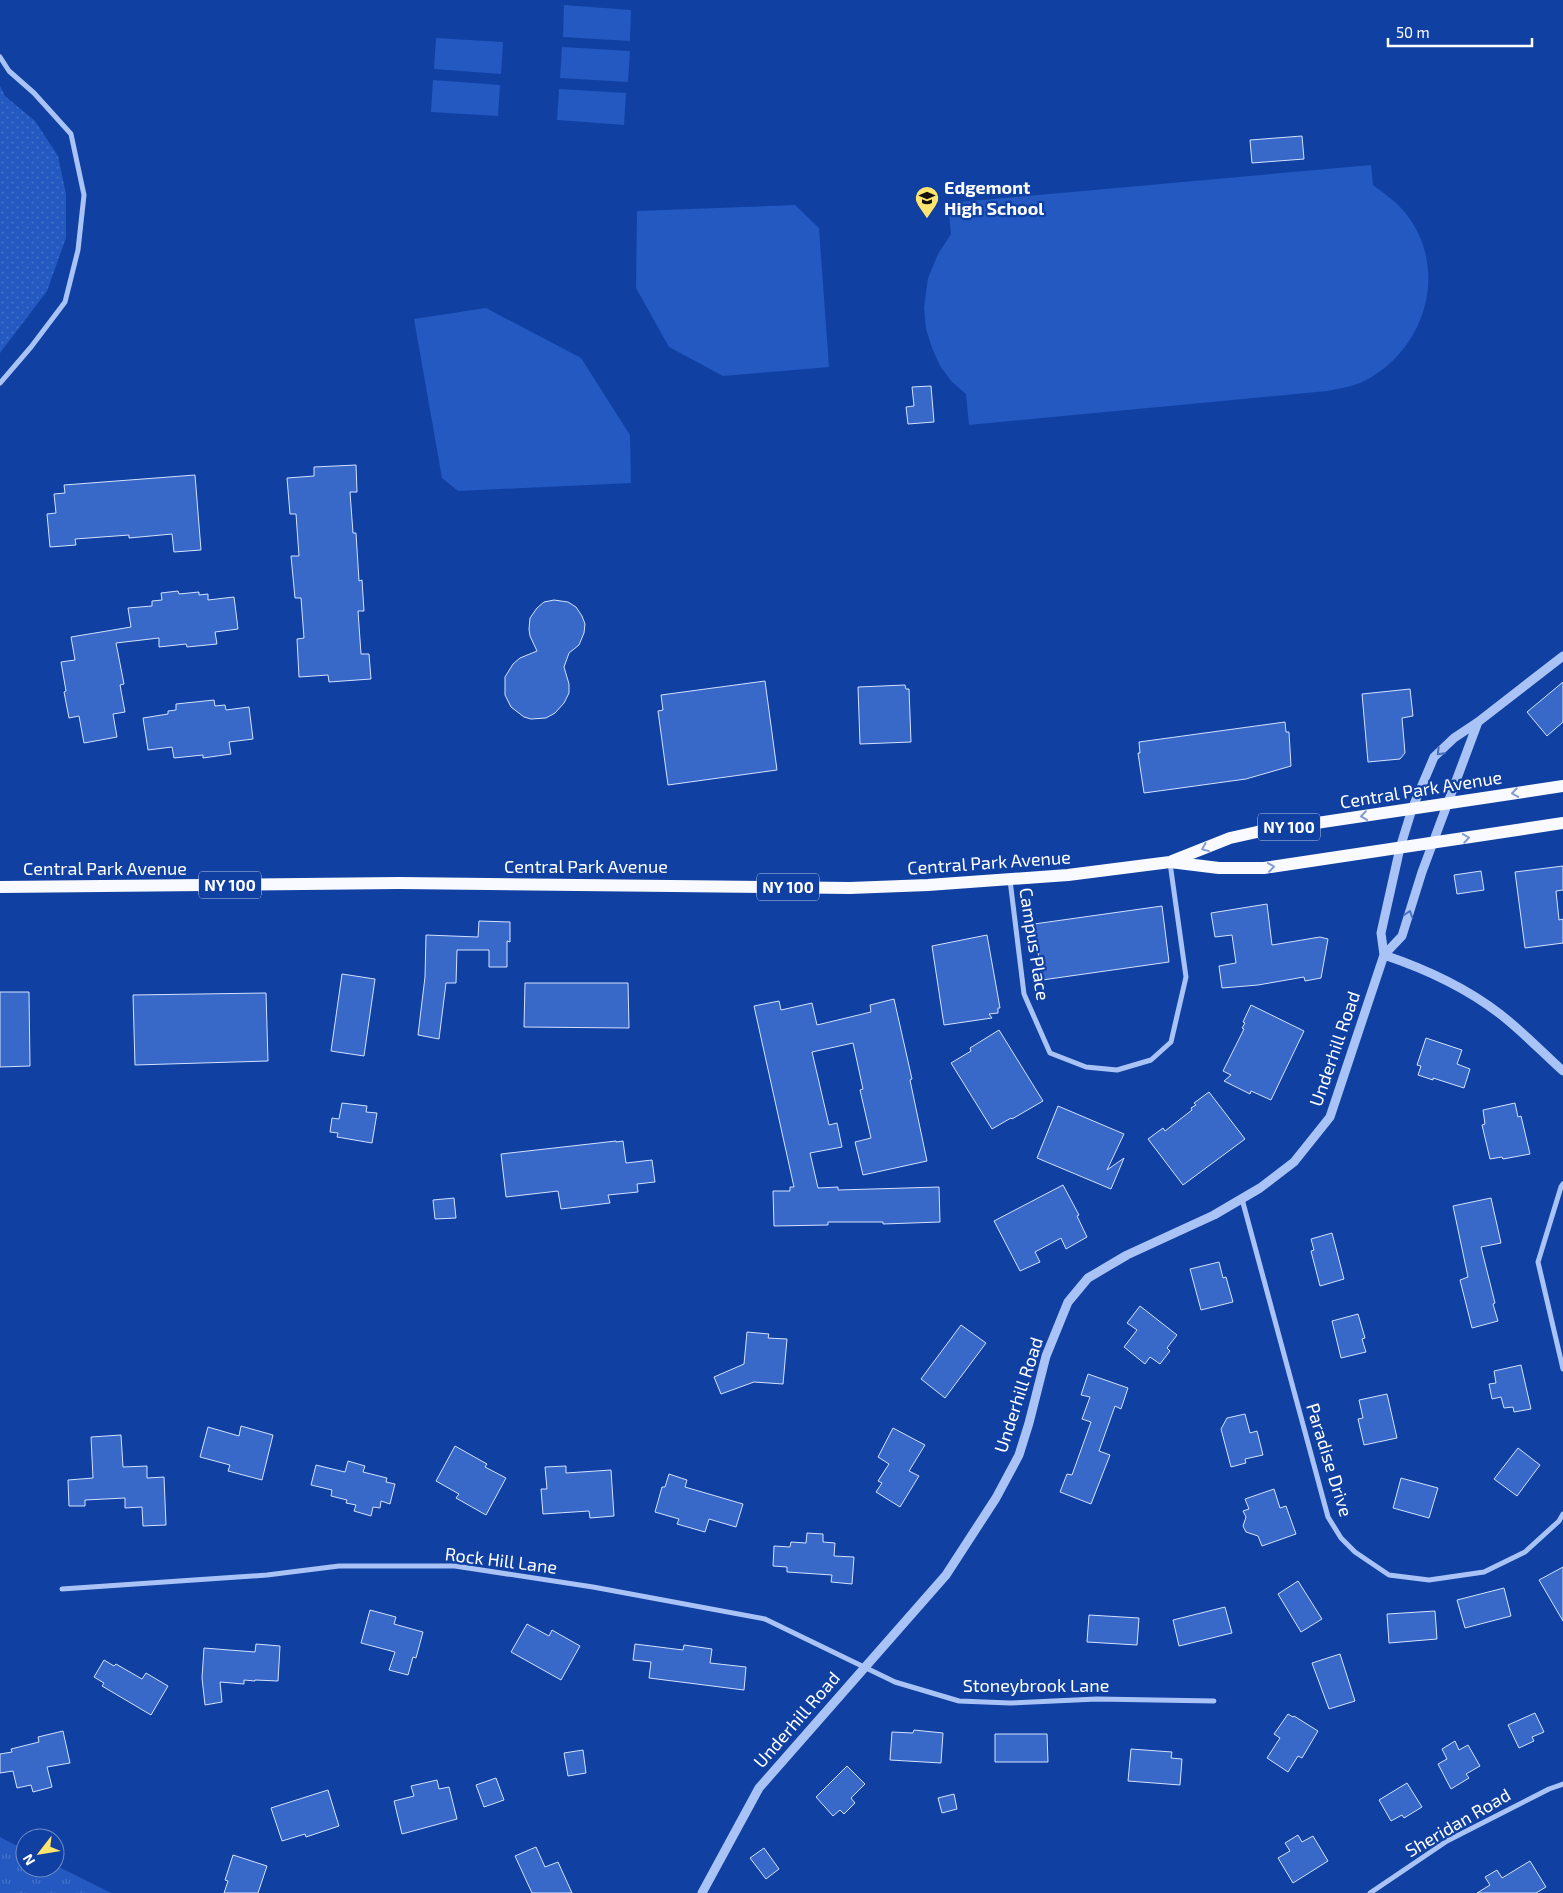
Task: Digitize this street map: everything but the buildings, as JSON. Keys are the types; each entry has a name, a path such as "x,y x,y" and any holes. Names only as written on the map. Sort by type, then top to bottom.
{"main road":[{"name":"Central Park Avenue","path":"0,887 406,883 850,888 1010,880 1115,870 1170,862 1230,838 1257,832 1563,786"},
{"name":"Central Park Avenue","path":"1170,862 1219,868 1264,868 1563,823"}],"street":[{"path":"0,57 9,71 34,93 71,134 84,195 78,250 65,302 31,347 0,383"},
{"name":"Underhill Road","path":"1384,955 1381,933 1400,848 1412,809 1434,757 1454,738 1478,722 1563,656"},
{"name":"Underhill Road","path":"702,1893 759,1788 946,1575 996,1498 1019,1455 1046,1356 1068,1302 1088,1278 1127,1255 1214,1215 1260,1188 1294,1162 1330,1117 1384,955 1402,936 1433,843 1478,722"},
{"name":"Campus Place","path":"1010,880 1024,994 1050,1054 1086,1067 1117,1070 1151,1060 1171,1042 1186,976 1170,862"},
{"path":"1384,955 1422,968 1461,988 1500,1014 1563,1070"},
{"path":"1563,1184 1538,1262 1563,1369"},
{"name":"Paradise Drive","path":"1242,1199 1328,1517 1341,1538 1355,1552 1389,1575 1429,1580 1484,1572 1525,1552 1560,1521 1563,1514"},
{"name":"Rock Hill Lane","path":"62,1589 267,1575 339,1566 455,1566 593,1587 765,1619 864,1668"},
{"name":"Stoneybrook Lane","path":"864,1668 894,1682 959,1701 1010,1703 1097,1700 1214,1701"},
{"name":"Sheridan Road","path":"1370,1893 1448,1841 1549,1789 1563,1784"}],"green space":[{"path":"564,5 631,10 630,41 563,37"},
{"path":"436,38 503,42 501,74 434,69"},
{"path":"562,47 630,51 628,82 560,78"},
{"path":"433,80 500,85 498,116 431,112"},
{"path":"0,86 5,96 35,121 58,156 66,194 66,238 47,291 0,353"},
{"path":"559,89 626,93 624,125 557,120"},
{"path":"1371,165 1373,185 1407,215 1420,236 1427,259 1428,282 1425,304 1418,326 1406,346 1390,364 1370,378 1355,385 1327,391 969,425 966,394 952,382 940,366 926,329 924,308 928,278 938,254 951,234 948,203"},
{"path":"795,205 819,228 829,367 723,376 669,347 636,288 637,211"},
{"path":"486,308 581,358 630,435 631,483 458,491 442,478 414,319"},
{"path":"0,1837 15,1845 15,1878 65,1878 65,1870 111,1893 0,1893"}],"place":[{"name":"Edgemont High School","path":"927,219"}]}
